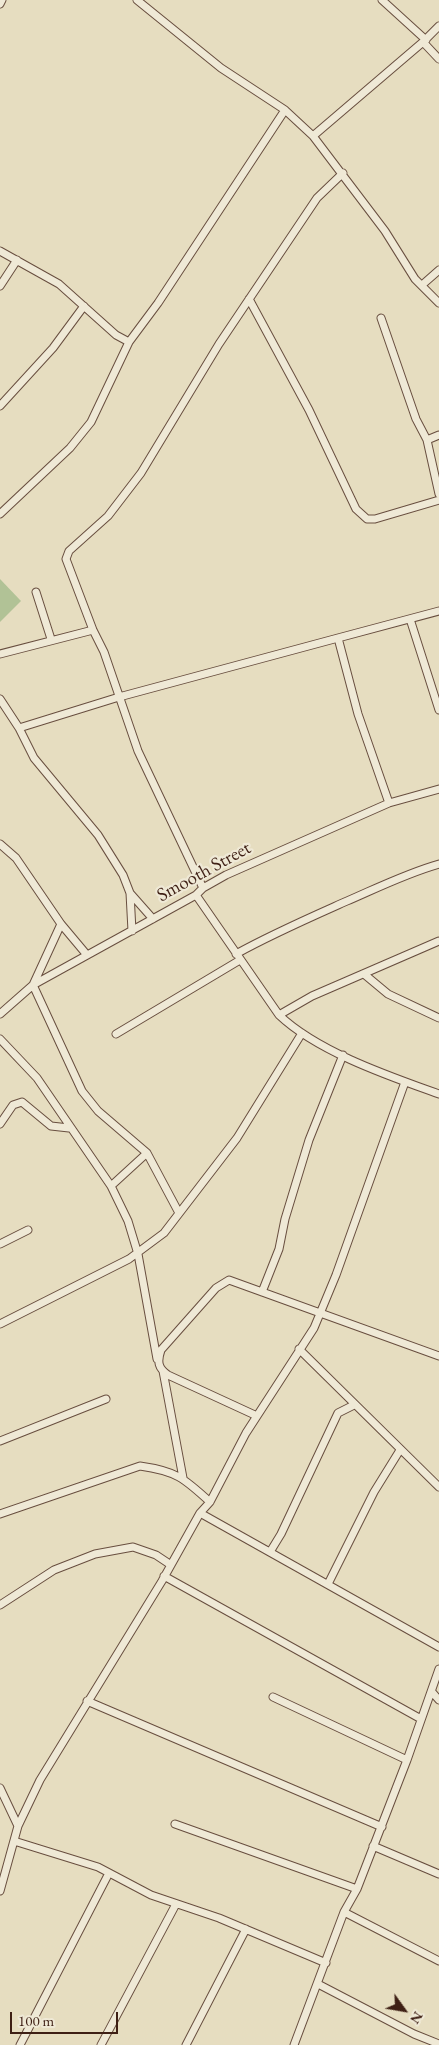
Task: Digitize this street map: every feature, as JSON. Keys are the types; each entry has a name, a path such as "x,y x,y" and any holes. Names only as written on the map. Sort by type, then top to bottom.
{"street":[{"path":"0,4 2,0"},
{"path":"137,0 221,68 285,110 314,136 343,173 422,285 439,302"},
{"path":"382,0 425,41 439,59"},
{"path":"314,136 425,41 439,26"},
{"path":"0,514 70,448 91,422 129,342 158,303 285,110"},
{"path":"203,888 138,751 104,652 93,630 74,574 66,559 69,551 108,516 142,473 219,344 317,198 343,173"},
{"path":"0,251 59,284 116,335 129,342"},
{"path":"0,286 18,260"},
{"path":"422,285 439,270"},
{"path":"250,299 309,410 356,509 368,519 375,519 439,500"},
{"path":"0,406 52,348 84,306"},
{"path":"381,318 416,419 427,440 439,494"},
{"path":"427,440 439,435"},
{"path":"36,592 52,639"},
{"path":"19,728 119,697 439,611"},
{"path":"410,619 439,710"},
{"path":"0,654 52,639 93,630"},
{"path":"338,638 358,714 389,803"},
{"path":"0,699 19,728 34,758 98,835 123,875 130,893 132,931"},
{"name":"Smooth Street","path":"0,1014 33,985 196,895 203,888 226,875 389,803 439,789"},
{"path":"0,844 16,858 62,924 87,955"},
{"path":"116,1034 266,938 400,878 439,864"},
{"path":"130,893 153,919"},
{"path":"196,895 280,1015 302,1033 343,1055 405,1082 439,1094"},
{"path":"62,924 33,985 82,1091 98,1111 146,1153 179,1213"},
{"path":"280,1015 312,996 439,941"},
{"path":"364,974 388,994 439,1018"},
{"path":"0,1324 138,1254 164,1233 237,1138 302,1033"},
{"path":"0,1039 37,1078 69,1128 111,1186 128,1221 138,1254 183,1478"},
{"path":"262,1292 279,1249 285,1219 309,1140 343,1055"},
{"path":"0,1891 18,1826 40,1780 171,1565 200,1513 210,1502 256,1416 314,1328 336,1275 405,1082"},
{"path":"0,1124 14,1105 22,1102 51,1126 69,1128"},
{"path":"111,1186 146,1153"},
{"path":"0,1244 28,1230"},
{"path":"158,1360 161,1350 216,1288 229,1280 439,1356"},
{"path":"300,1349 354,1405 439,1487"},
{"path":"163,1371 256,1416"},
{"path":"0,1441 106,1399"},
{"path":"270,1552 281,1534 338,1414 354,1405"},
{"path":"328,1584 374,1492 400,1450"},
{"path":"0,1514 140,1466 164,1469 183,1478 210,1502"},
{"path":"200,1513 439,1646"},
{"path":"0,1605 54,1570 95,1554 133,1547 156,1555 171,1565"},
{"path":"164,1576 421,1719"},
{"path":"294,2045 344,1912 357,1889 382,1827 439,1669"},
{"path":"432,1692 439,1700"},
{"path":"273,1697 407,1760"},
{"path":"87,1701 382,1827"},
{"path":"0,1788 18,1826"},
{"path":"175,1824 357,1889"},
{"path":"14,1840 98,1867 151,1895 246,1929 326,1963"},
{"path":"373,1846 439,1874"},
{"path":"20,2045 109,1873"},
{"path":"101,2045 176,1904"},
{"path":"344,1912 439,1961"},
{"path":"186,2045 246,1929"},
{"path":"318,1984 414,2034 439,2044"}],"green space":[{"path":"0,579 21,601 0,622"}]}
